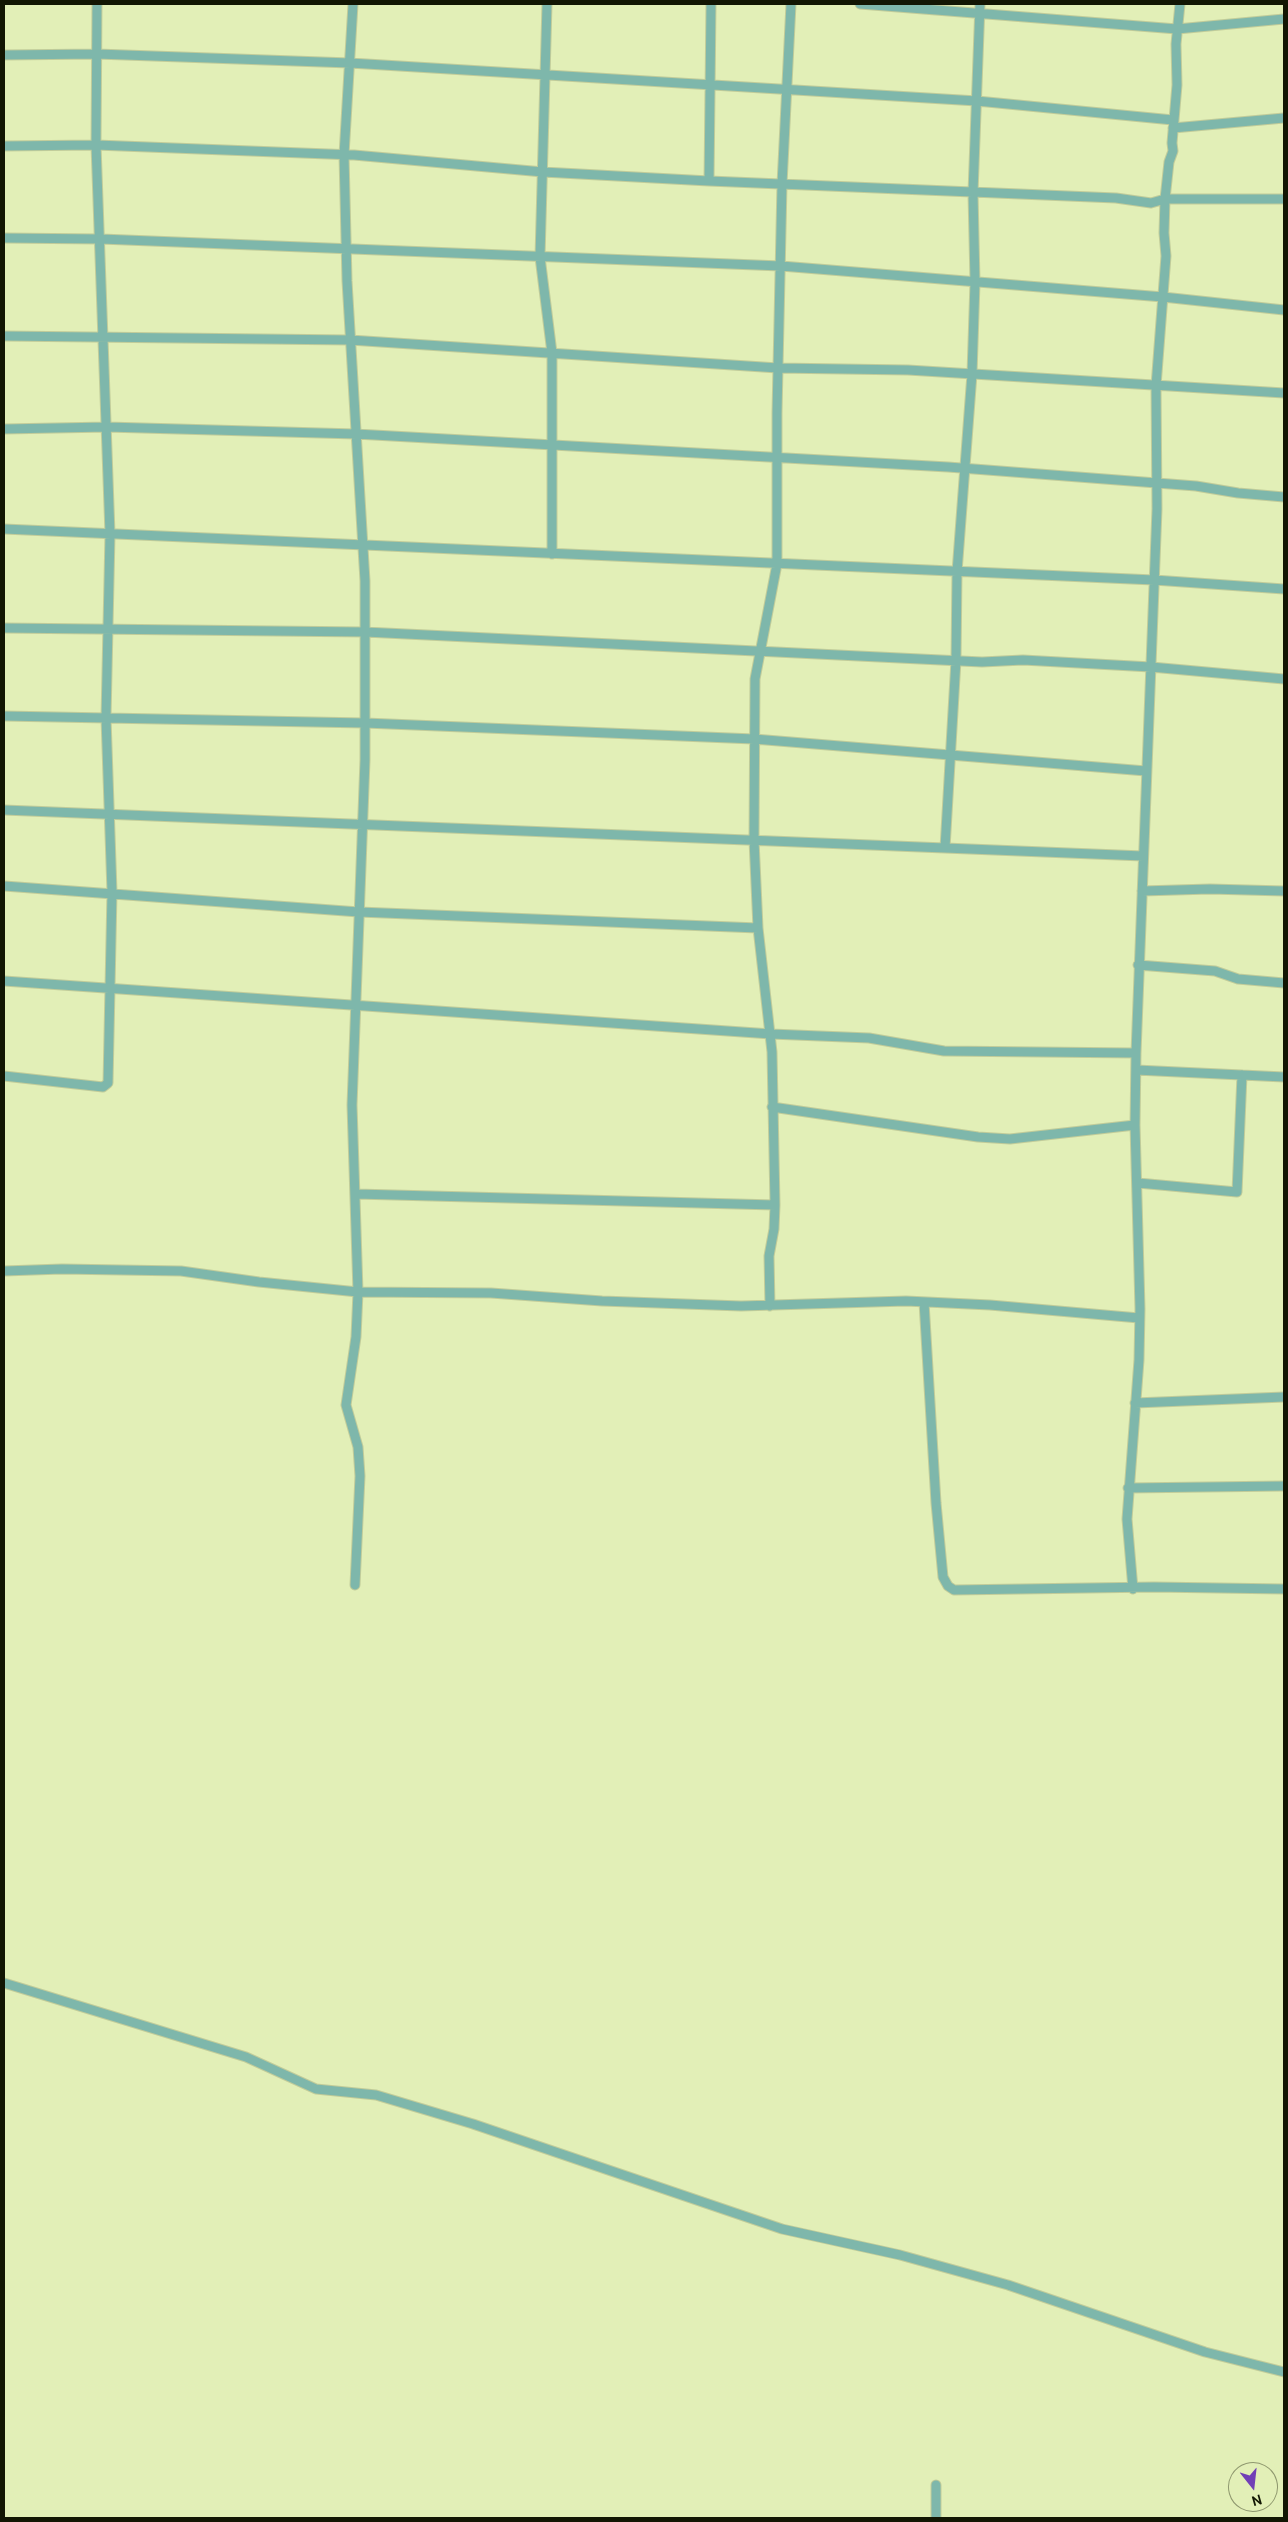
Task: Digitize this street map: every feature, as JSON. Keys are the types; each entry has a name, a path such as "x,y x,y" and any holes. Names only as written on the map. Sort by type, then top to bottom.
{"street":[{"path":"4,1076 104,1087 108,1083 112,892 106,718 110,534 101,239 96,145 97,4"},
{"path":"353,4 344,155 350,340 364,545 365,632 365,724 352,1105 358,1292 356,1337 346,1405 358,1447 360,1476 355,1585"},
{"path":"547,4 540,257 552,353 552,554"},
{"path":"708,181 711,4"},
{"path":"770,1306 769,1256 774,1229 775,1205 771,1034 758,928 754,840 754,679 777,564 778,368 782,184 785,89 791,4"},
{"path":"860,4 980,8 1177,29 1284,19"},
{"path":"1133,1589 1128,1546 1128,1488 1139,1318 1138,1183 1134,1125 1138,965 1154,580 1156,386 1166,256 1164,233 1165,200 1169,162 1173,151 1173,124 1177,85 1177,29 1180,4"},
{"path":"945,848 956,660 957,572 972,374 975,282 973,193 980,8"},
{"path":"4,55 97,54 350,63 545,74 977,101 1173,124 1284,118"},
{"path":"4,146 96,145 344,155 543,172 708,181 1116,198 1151,203 1165,200 1284,199"},
{"path":"4,238 101,239 780,266 1163,297 1284,310"},
{"path":"4,336 104,339 350,340 778,368 908,370 1284,393"},
{"path":"4,429 107,427 356,434 777,459 966,468 1156,483 1284,497"},
{"path":"4,529 1154,580 1284,589"},
{"path":"4,628 365,632 982,662 1023,660 1151,667 1284,679"},
{"path":"4,716 365,724 754,739 1146,771"},
{"path":"4,810 1142,856"},
{"path":"4,886 112,892 238,904 358,912 758,928"},
{"path":"1142,891 1210,889 1284,891"},
{"path":"1138,965 1206,970 1238,979 1284,983"},
{"path":"4,981 771,1034 869,1038 944,1051 1136,1053"},
{"path":"1136,1070 1284,1078"},
{"path":"1138,1183 1237,1192 1242,1075"},
{"path":"772,1107 978,1137 1010,1138 1134,1125"},
{"path":"356,1194 775,1205"},
{"path":"4,1271 62,1269 181,1271 259,1282 358,1292 491,1293 602,1301 770,1306 924,1302 990,1305 1139,1318"},
{"path":"924,1302 936,1503 943,1577 948,1586 954,1590 1284,1589"},
{"path":"1135,1403 1284,1398"},
{"path":"1128,1488 1284,1486"},
{"path":"4,1982 246,2057 316,2089 376,2095 491,2130 782,2229 900,2255 999,2283 1205,2352 1284,2372"},
{"path":"936,2485 934,2498 936,2518"}]}
